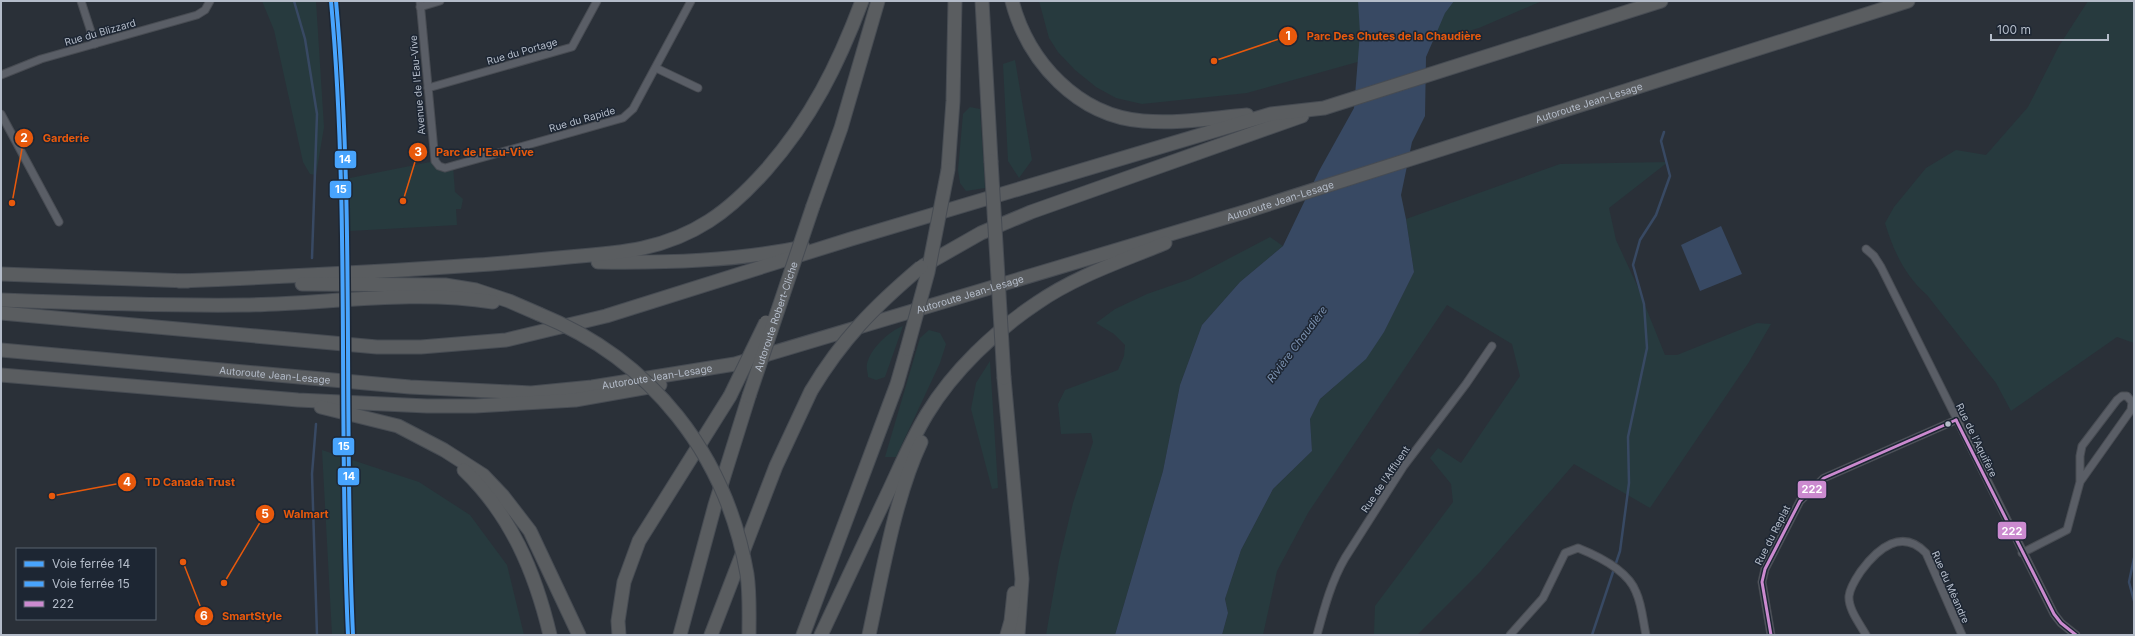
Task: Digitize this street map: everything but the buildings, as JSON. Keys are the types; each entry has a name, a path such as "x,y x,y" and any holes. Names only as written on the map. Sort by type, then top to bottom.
{"highway":[{"path":"179,281 357,273 504,263 641,250 669,242 710,221 739,200 799,129 818,100 839,58 862,1"},
{"name":"Autoroute Robert-Cliche","path":"680,635 715,506 749,396 791,268 841,128 878,1"},
{"path":"803,635 897,384 928,272 948,170 953,101 955,1"},
{"path":"982,1 1004,378 1022,579 1018,635"},
{"path":"1012,1 1023,30 1049,73 1081,100 1118,117 1142,121 1174,122 1324,108"},
{"path":"711,635 776,466 811,391 840,347 862,321 921,267 981,233 1031,212 1324,108 1661,1"},
{"name":"Autoroute Jean-Lesage","path":"1,350 410,388 531,393 592,387 735,364 1244,212 1908,1"},
{"path":"1,313 377,347 461,344 526,336 606,316 851,239 1271,114"},
{"path":"821,635 927,414 946,388 968,363 1014,320 1065,286 1244,212"},
{"path":"504,263 654,263 713,259 777,252 851,239"},
{"path":"619,635 618,621 623,589 631,559 639,541 730,396 791,268"},
{"path":"1,274 291,284 445,285 476,290 508,301 585,335 635,371 669,405 690,433 715,474 733,520 747,575 749,635"},
{"path":"1,300 243,305 428,296 469,298 507,305 539,314"},
{"path":"869,635 893,529 909,473 931,423 968,363"},
{"path":"1,375 298,400 474,406 575,400 677,381 735,364"},
{"path":"298,400 398,426 444,450 483,475 503,496 530,531 579,635"},
{"path":"1007,410 1014,584 1011,621 1007,635"},
{"path":"444,450 482,488 506,520 528,562 544,610 550,635"}],"street":[{"path":"81,1 94,44"},
{"name":"Rue du Blizzard","path":"1,75 35,61 184,19 205,10 210,1"},
{"path":"420,4 440,1"},
{"name":"Rue du Portage","path":"428,88 572,47 597,1"},
{"name":"Rue du Rapide","path":"439,166 445,168 623,118 633,109 691,1"},
{"name":"Avenue de l'Eau-Vive","path":"420,4 435,161 439,166"},
{"path":"656,68 698,88"},
{"path":"1,114 59,222"},
{"name":"Rue de l'Aquifère","path":"1866,250 1874,256 1881,267 2022,553 2054,614 2061,624 2076,635"},
{"name":"Rue de l'Affluent","path":"1317,635 1329,593 1337,572 1345,558 1403,467 1466,384 1492,346"},
{"path":"2022,553 2067,530 2080,482 2080,456 2082,446 2116,400 2122,396 2127,396 2132,402 2131,410 2080,482"},
{"name":"Rue du Replat","path":"1771,635 1762,582 1765,569 1800,501 1824,478 1956,420"},
{"name":"Rue du Mèandre","path":"1866,635 1852,609 1849,596 1857,577 1870,559 1884,547 1900,541 1919,545 1926,553 1962,635"},
{"path":"1510,635 1543,598 1565,553 1578,548 1594,555 1630,581 1636,592 1646,635"}],"green space":[{"path":"262,1 316,1 324,127 316,175 310,174 303,162 274,30"},
{"path":"1039,1 1542,1 1479,28 1247,93 1142,104 1116,98 1096,87 1075,70 1058,52 1049,38"},
{"path":"2088,1 2134,1 2134,343 2117,337 2011,411 1996,383 1927,295 1912,280 1896,253 1885,223 1894,207 1926,168 1956,150 1986,155 2028,107 2059,46"},
{"path":"1015,60 1032,160 1019,178 1008,161 1003,64"},
{"path":"970,107 980,109 985,188 966,191 960,183 958,170 963,114"},
{"path":"435,161 439,166 453,166 455,192 463,199 461,209 456,209 457,225 350,231 350,178"},
{"path":"1668,162 1609,208 1616,240 1636,283 1665,355 1677,355 1757,323 1771,324 1749,362 1650,508 1574,464 1481,571 1418,634 1374,635 1375,606 1453,502 1451,484 1430,458 1438,448 1461,463 1520,376 1512,344 1447,305 1308,513 1277,571 1263,635 1222,635 1228,613 1225,599 1241,550 1273,489 1312,451 1310,419 1320,399 1333,388 1384,332 1414,272 1406,219 1560,164"},
{"path":"1270,237 1283,246 1240,282 1202,325 1180,385 1163,471 1115,635 1046,635 1059,561 1073,503 1093,442 1091,433 1061,434 1058,404 1065,390 1118,370 1124,356 1125,345 1114,334 1096,323 1115,309 1147,294 1190,279"},
{"path":"903,326 885,377 876,380 868,377 867,364 872,352 886,336"},
{"path":"929,330 940,333 946,344 940,363 896,457 885,457 920,338"},
{"path":"990,361 998,488 992,489 971,409 976,383"},
{"path":"322,450 419,482 470,515 507,565 524,635 332,635"}],"water":[{"name":"Rivière Chaudière","path":"1358,1 1454,1 1445,13 1426,57 1425,116 1412,142 1401,195 1414,272 1384,332 1366,359 1320,399 1310,419 1312,451 1273,489 1241,550 1225,599 1228,613 1222,635 1115,635 1163,471 1180,385 1202,325 1240,282 1283,246 1319,171 1354,108 1360,33"},
{"path":"1721,226 1742,274 1700,291 1681,245"}],"waterway":[{"path":"294,1 305,39 317,114 312,258"},
{"path":"1592,635 1620,551 1629,483 1628,437 1647,348 1644,304 1633,265 1640,240 1656,215 1670,176 1661,141 1664,132"},
{"path":"316,424 312,474 317,635"},
{"path":"2134,558 2129,582 2134,601"}],"rail line":[{"name":"15","path":"331,1 337,80 340,159 345,556 348,635"},
{"name":"14","path":"336,1 342,80 345,159 350,556 353,635"}],"transit line":[{"name":"222","path":"1956,420 2054,614 2061,623 2076,635"},
{"name":"222","path":"1771,635 1762,582 1765,569 1800,501 1824,478 1956,420"}],"place":[{"name":"Parc Des Chutes de la Chaudière","path":"1214,61"},
{"name":"Parc de l'Eau-Vive","path":"403,201"},
{"name":"Garderie","path":"12,203"},
{"name":"TD Canada Trust","path":"52,496"},
{"name":"SmartStyle","path":"183,562"},
{"name":"Walmart","path":"224,583"}]}
